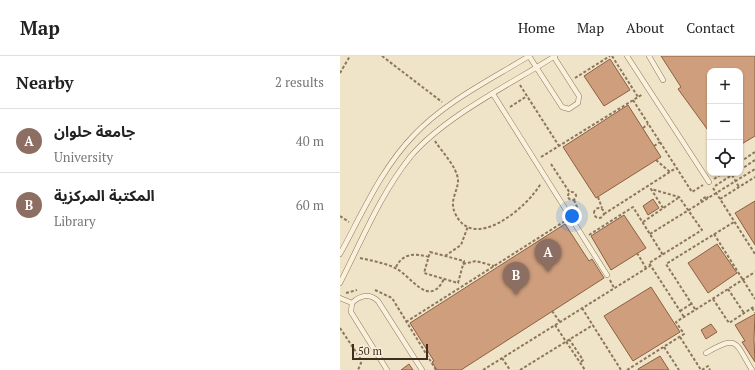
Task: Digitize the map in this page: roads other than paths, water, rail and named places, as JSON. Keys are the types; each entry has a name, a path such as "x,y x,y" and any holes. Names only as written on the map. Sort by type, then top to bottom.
{"lane":[{"path":"340,254 393,160 414,135 448,107 529,56 536,68 560,105 566,109 578,103 579,99 555,56 536,68 517,80 493,94 432,136 412,155 400,171 340,283"},
{"path":"627,56 709,182"},
{"path":"648,56 663,80"},
{"path":"493,94 607,276"},
{"path":"387,370 351,312 352,304 364,296 375,298 422,370"},
{"path":"340,298 352,304"},
{"path":"706,353 725,342 731,342 738,346 752,370"}],"place":[{"name":"جامعة حلوان","path":"548,272"},
{"name":"المكتبة المركزية","path":"516,295"}]}
